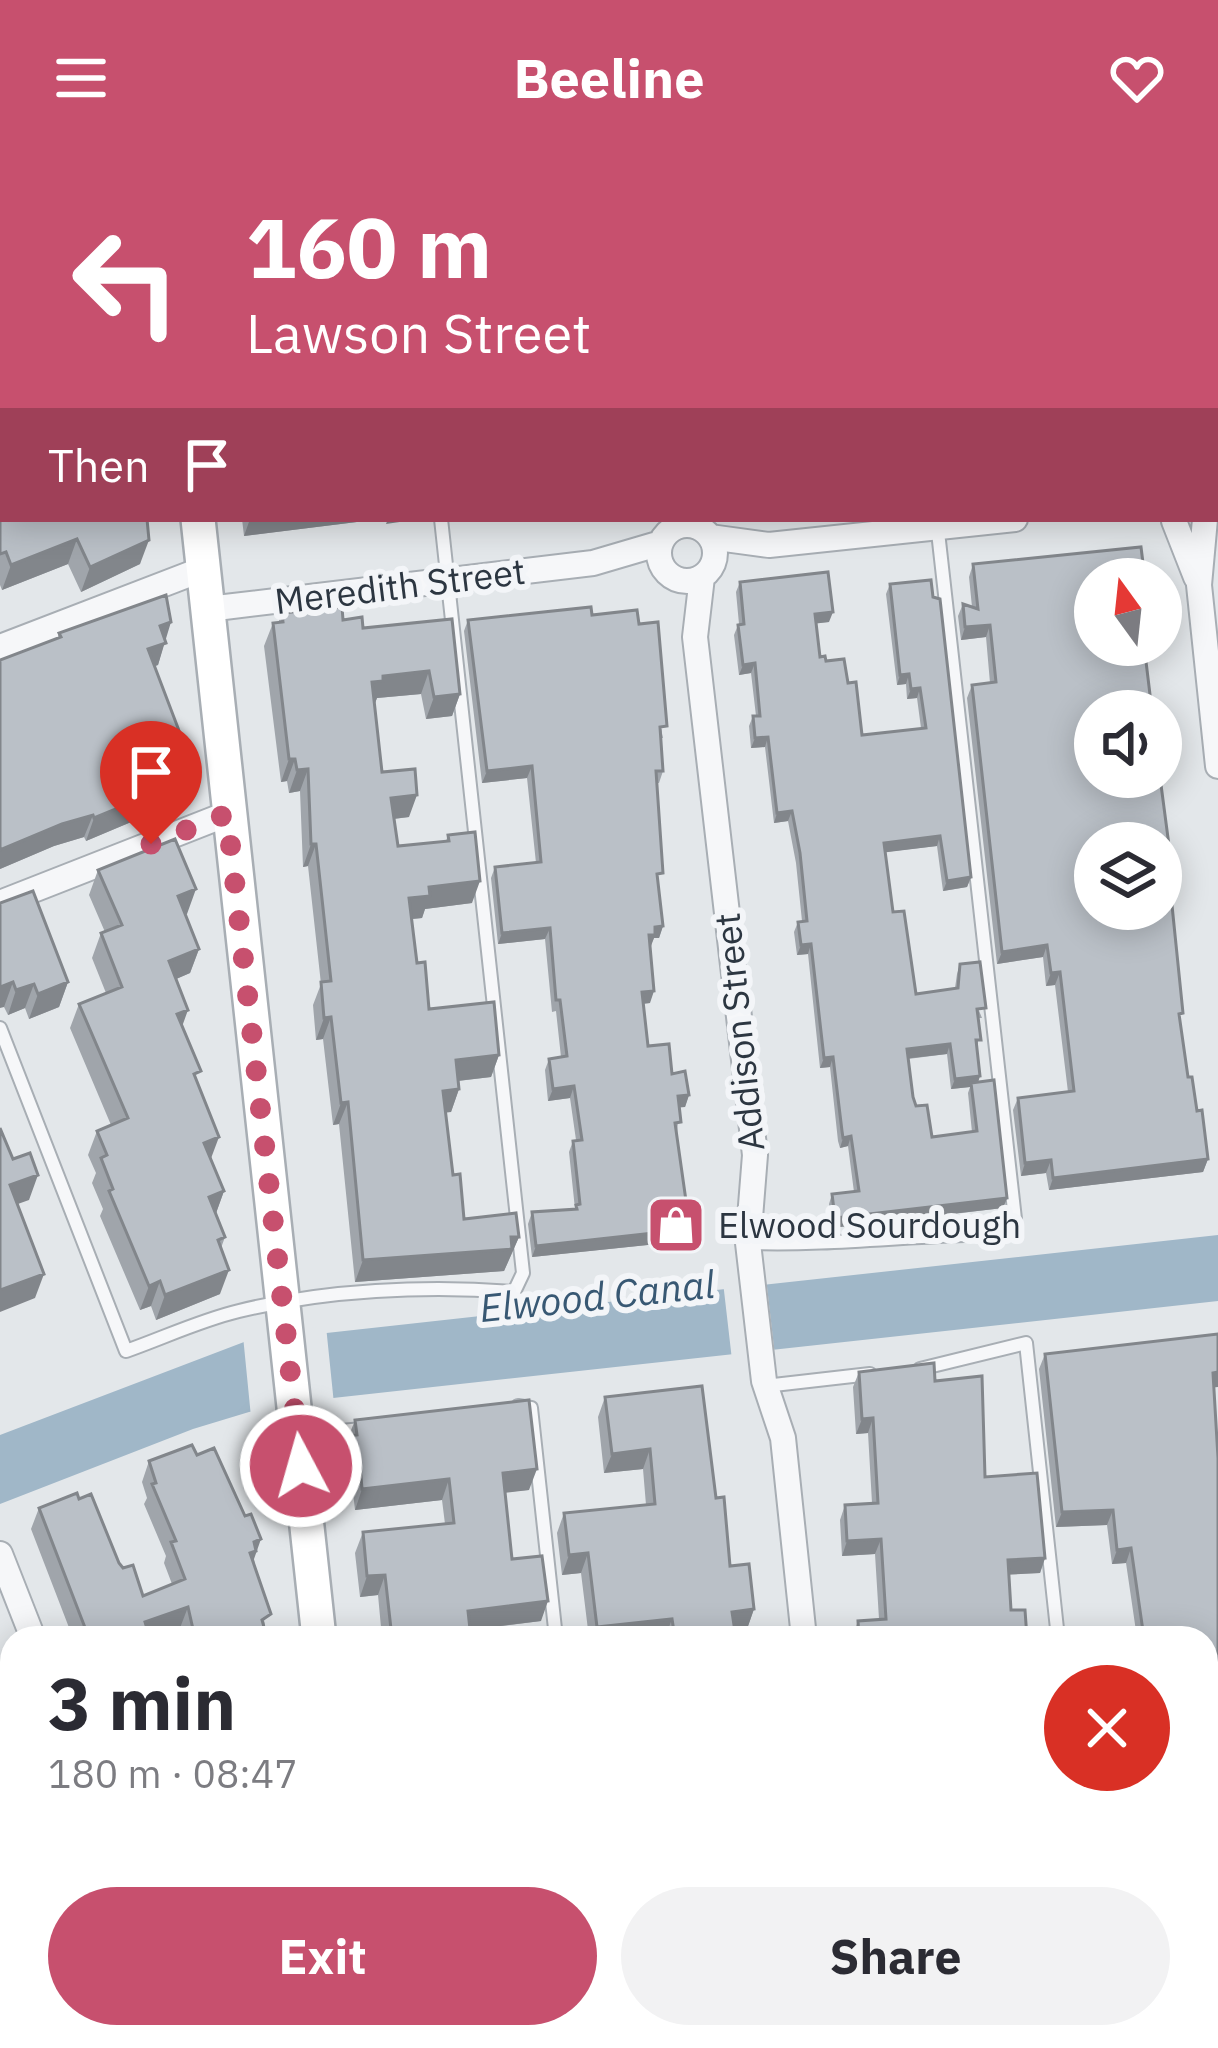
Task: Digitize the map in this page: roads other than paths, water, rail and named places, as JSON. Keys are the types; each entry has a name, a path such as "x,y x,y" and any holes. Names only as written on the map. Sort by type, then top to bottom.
{"main road":[{"path":"198,522 318,1626"}],"street":[{"path":"769,545 684,526 668,531 659,558 668,574 686,581 769,545 968,522"},
{"path":"1174,522 1199,585"},
{"path":"1205,522 1199,585 1218,766"},
{"path":"701,528 715,551 707,571"},
{"name":"Meredith Street","path":"592,563 668,531"},
{"name":"Meredith Street","path":"208,609 592,563 668,574"},
{"path":"0,647 203,569"},
{"name":"Addison Street","path":"695,637 707,571"},
{"name":"Addison Street","path":"668,574 695,637 754,1155 749,1254 760,1358 783,1438 803,1626"},
{"path":"0,903 227,814"},
{"path":"0,1554 28,1626"}],"lane":[{"path":"0,1028 126,1351 237,1311 284,1314 450,1286 514,1292 523,1273 441,522"},
{"path":"749,1254 944,1234 1006,1234 1015,1220 937,524"},
{"path":"903,1370 1026,1342 1057,1626"},
{"path":"765,1386 880,1373"},
{"path":"511,1405 532,1408 555,1626"},
{"path":"296,1425 378,1427"}],"water":[{"path":"1218,1235 1218,1301 333,1398 249,1412 0,1504 0,1435 244,1342"}],"place":[{"name":"Elwood Sourdough","path":"676,1225"}],"water label":[{"name":"Elwood Canal","path":"597,1296"}]}
